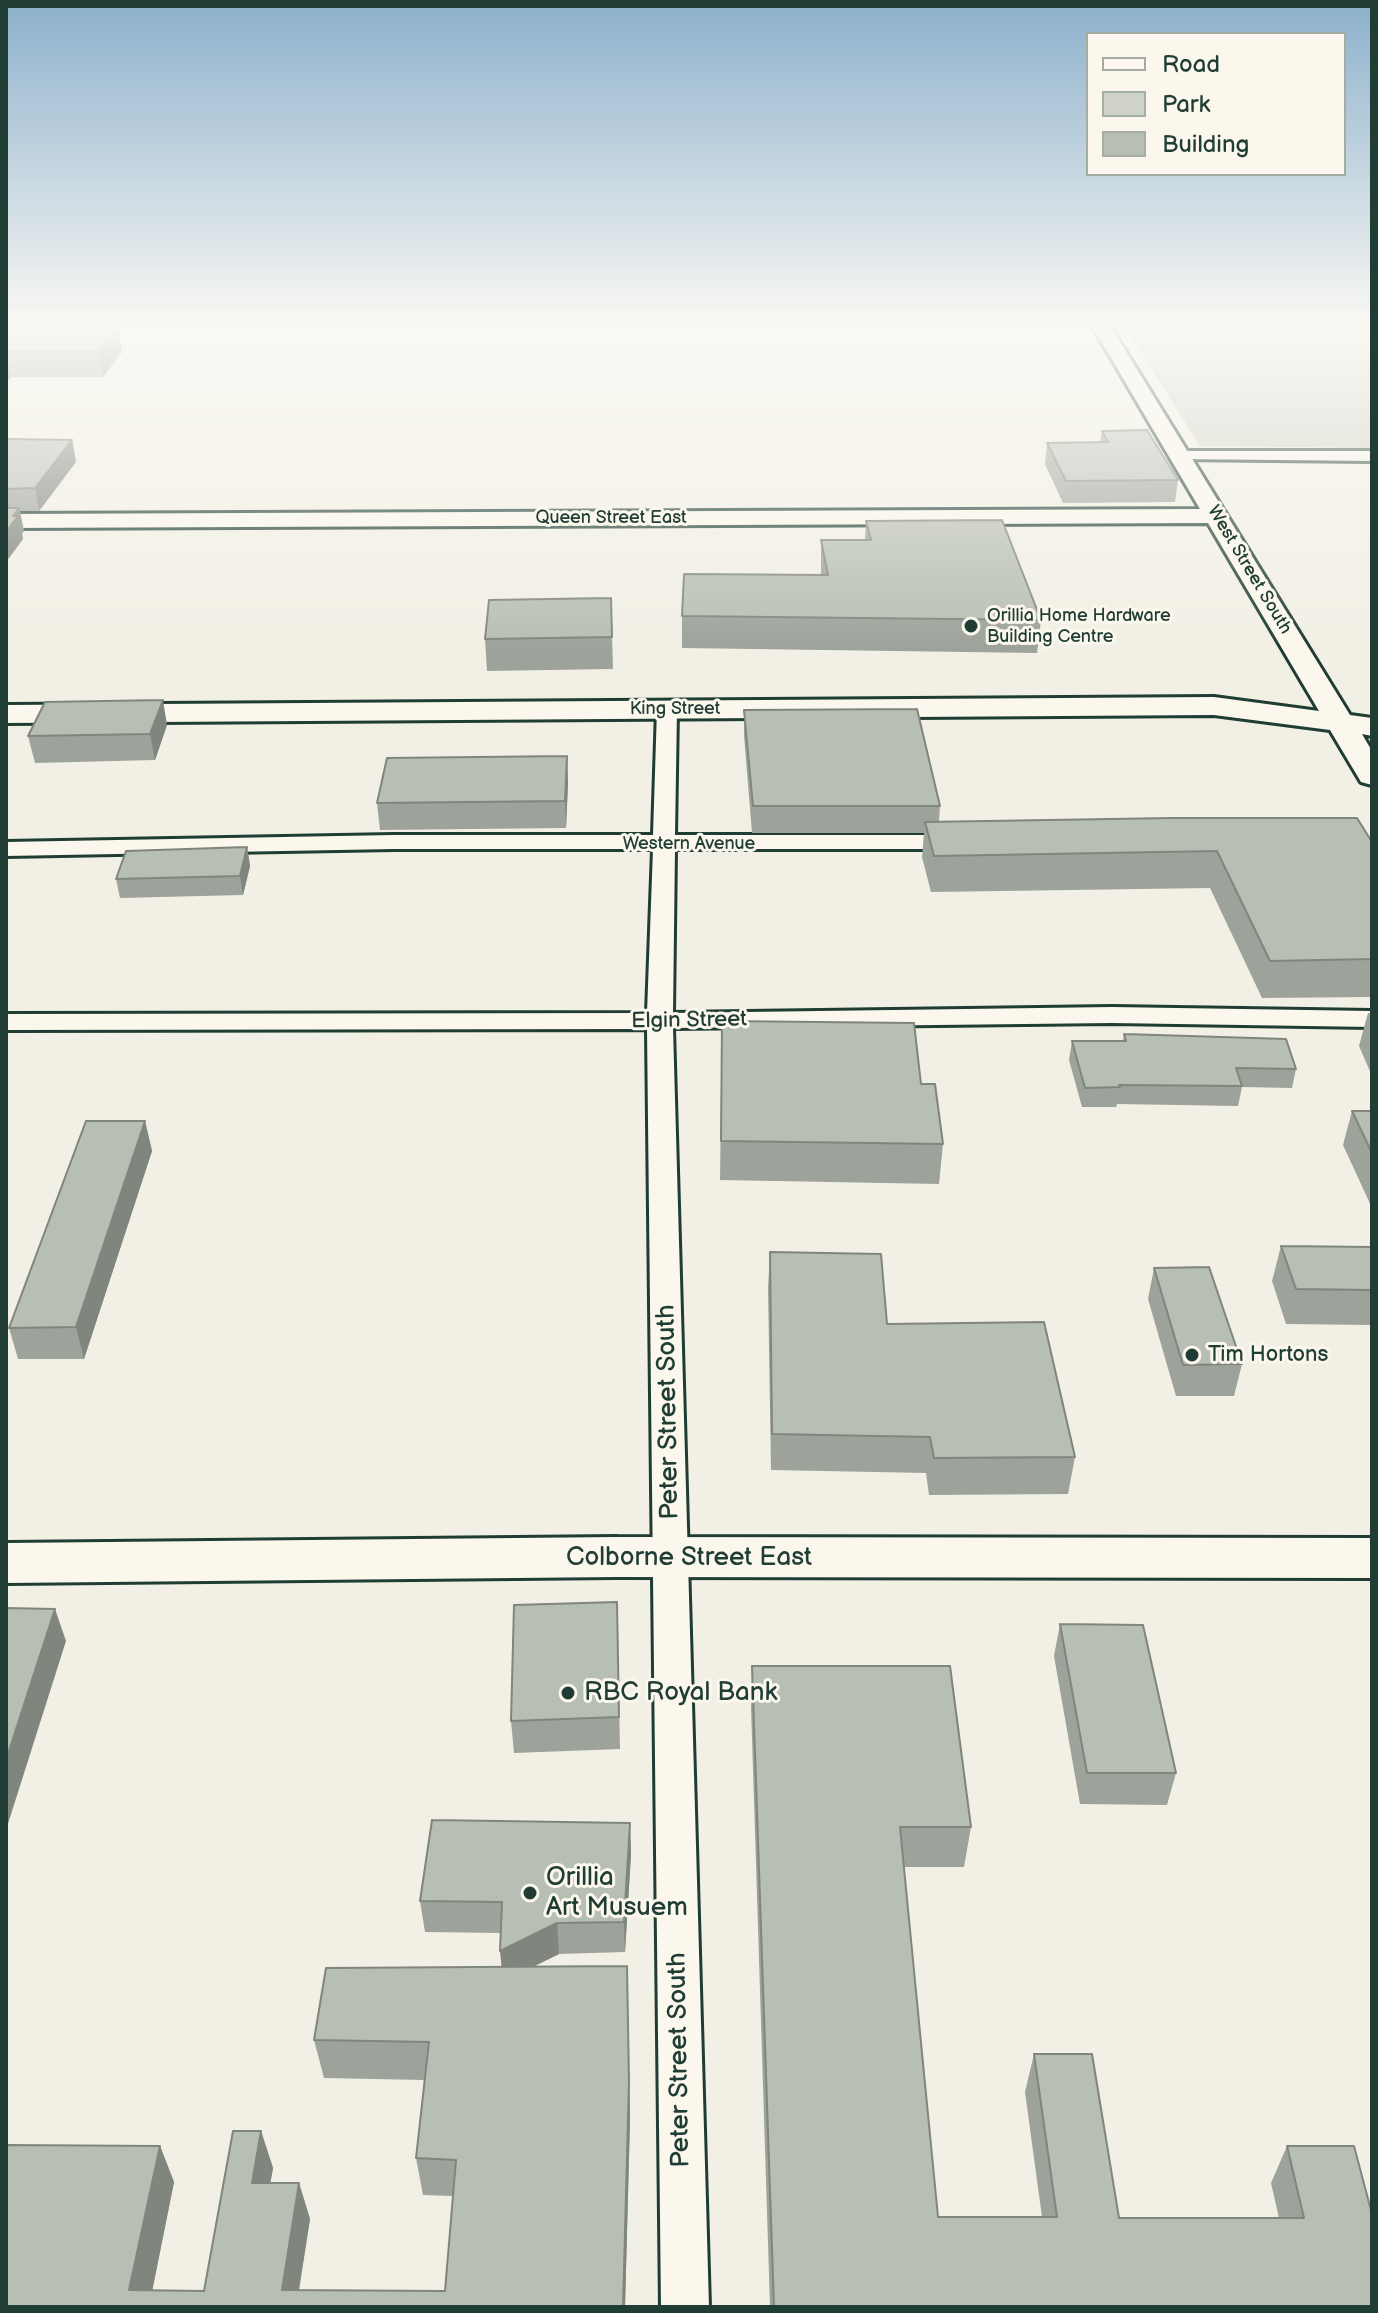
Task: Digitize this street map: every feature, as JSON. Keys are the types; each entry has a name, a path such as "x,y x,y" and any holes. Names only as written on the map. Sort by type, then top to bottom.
{"street":[{"name":"West Street South","path":"1165,432 1372,776"},
{"path":"1180,456 1372,456"},
{"name":"Queen Street East","path":"6,521 1216,516"},
{"name":"King Street","path":"6,714 1214,706 1250,708 1372,727"},
{"name":"Peter Street South","path":"667,709 660,1021 685,2307"},
{"name":"Western Avenue","path":"6,849 394,842 986,842"},
{"name":"Elgin Street","path":"6,1022 660,1021 1112,1015 1372,1019"},
{"name":"Colborne Street East","path":"6,1563 672,1558 1372,1558"}],"green space":[{"path":"1191,432 1372,432 1372,448 1200,446"}],"building":[{"path":"1103,432 1148,432 1178,480 1066,481 1047,443 1108,442"},
{"path":"6,439 72,440 35,488 6,489"},
{"path":"6,508 19,508 13,516 18,516 6,532"},
{"path":"1002,520 1041,620 682,616 684,574 828,575 821,540 871,540 866,521"},
{"path":"611,598 612,637 485,639 489,600"},
{"path":"163,700 150,734 28,736 45,702"},
{"path":"917,709 940,806 753,806 744,710"},
{"path":"567,756 565,801 377,803 387,758"},
{"path":"1357,818 1372,842 1372,959 1270,961 1217,851 934,856 925,822"},
{"path":"247,847 240,876 116,879 126,851"},
{"path":"722,1021 914,1023 921,1084 935,1084 943,1144 721,1141"},
{"path":"1124,1034 1286,1039 1296,1069 1236,1068 1242,1086 1119,1085 1085,1088 1072,1041 1126,1041"},
{"path":"1352,1111 1372,1111 1372,1153"},
{"path":"86,1121 145,1121 76,1327 9,1328"},
{"path":"1281,1246 1372,1247 1372,1290 1296,1289"},
{"path":"770,1252 881,1254 887,1324 1044,1322 1075,1457 934,1458 930,1437 772,1434"},
{"path":"1209,1267 1242,1364 1183,1365 1154,1268"},
{"name":"RBC Royal Bank","path":"617,1602 619,1717 511,1721 514,1605"},
{"path":"6,1608 55,1609 6,1760"},
{"path":"1060,1624 1143,1625 1176,1773 1087,1773"},
{"path":"752,1666 950,1666 971,1827 900,1827 938,2217 1057,2217 1034,2054 1092,2054 1119,2218 1304,2218 1287,2146 1354,2146 1372,2214 1372,2307 774,2307"},
{"name":"Orillia Art Musuem","path":"432,1820 630,1823 624,1922 557,1923 500,1951 502,1902 420,1901"},
{"path":"627,1966 629,2082 623,2307 6,2307 6,2145 160,2146 129,2290 204,2291 233,2131 261,2131 252,2183 299,2183 282,2290 445,2291 456,2160 416,2158 429,2042 314,2040 326,1968"}],"place":[{"name":"Orillia Home Hardware Building Centre","path":"971,626"},
{"name":"Tim Hortons","path":"1192,1355"},
{"name":"RBC Royal Bank","path":"568,1693"},
{"name":"Orillia Art Musuem","path":"530,1893"}]}
